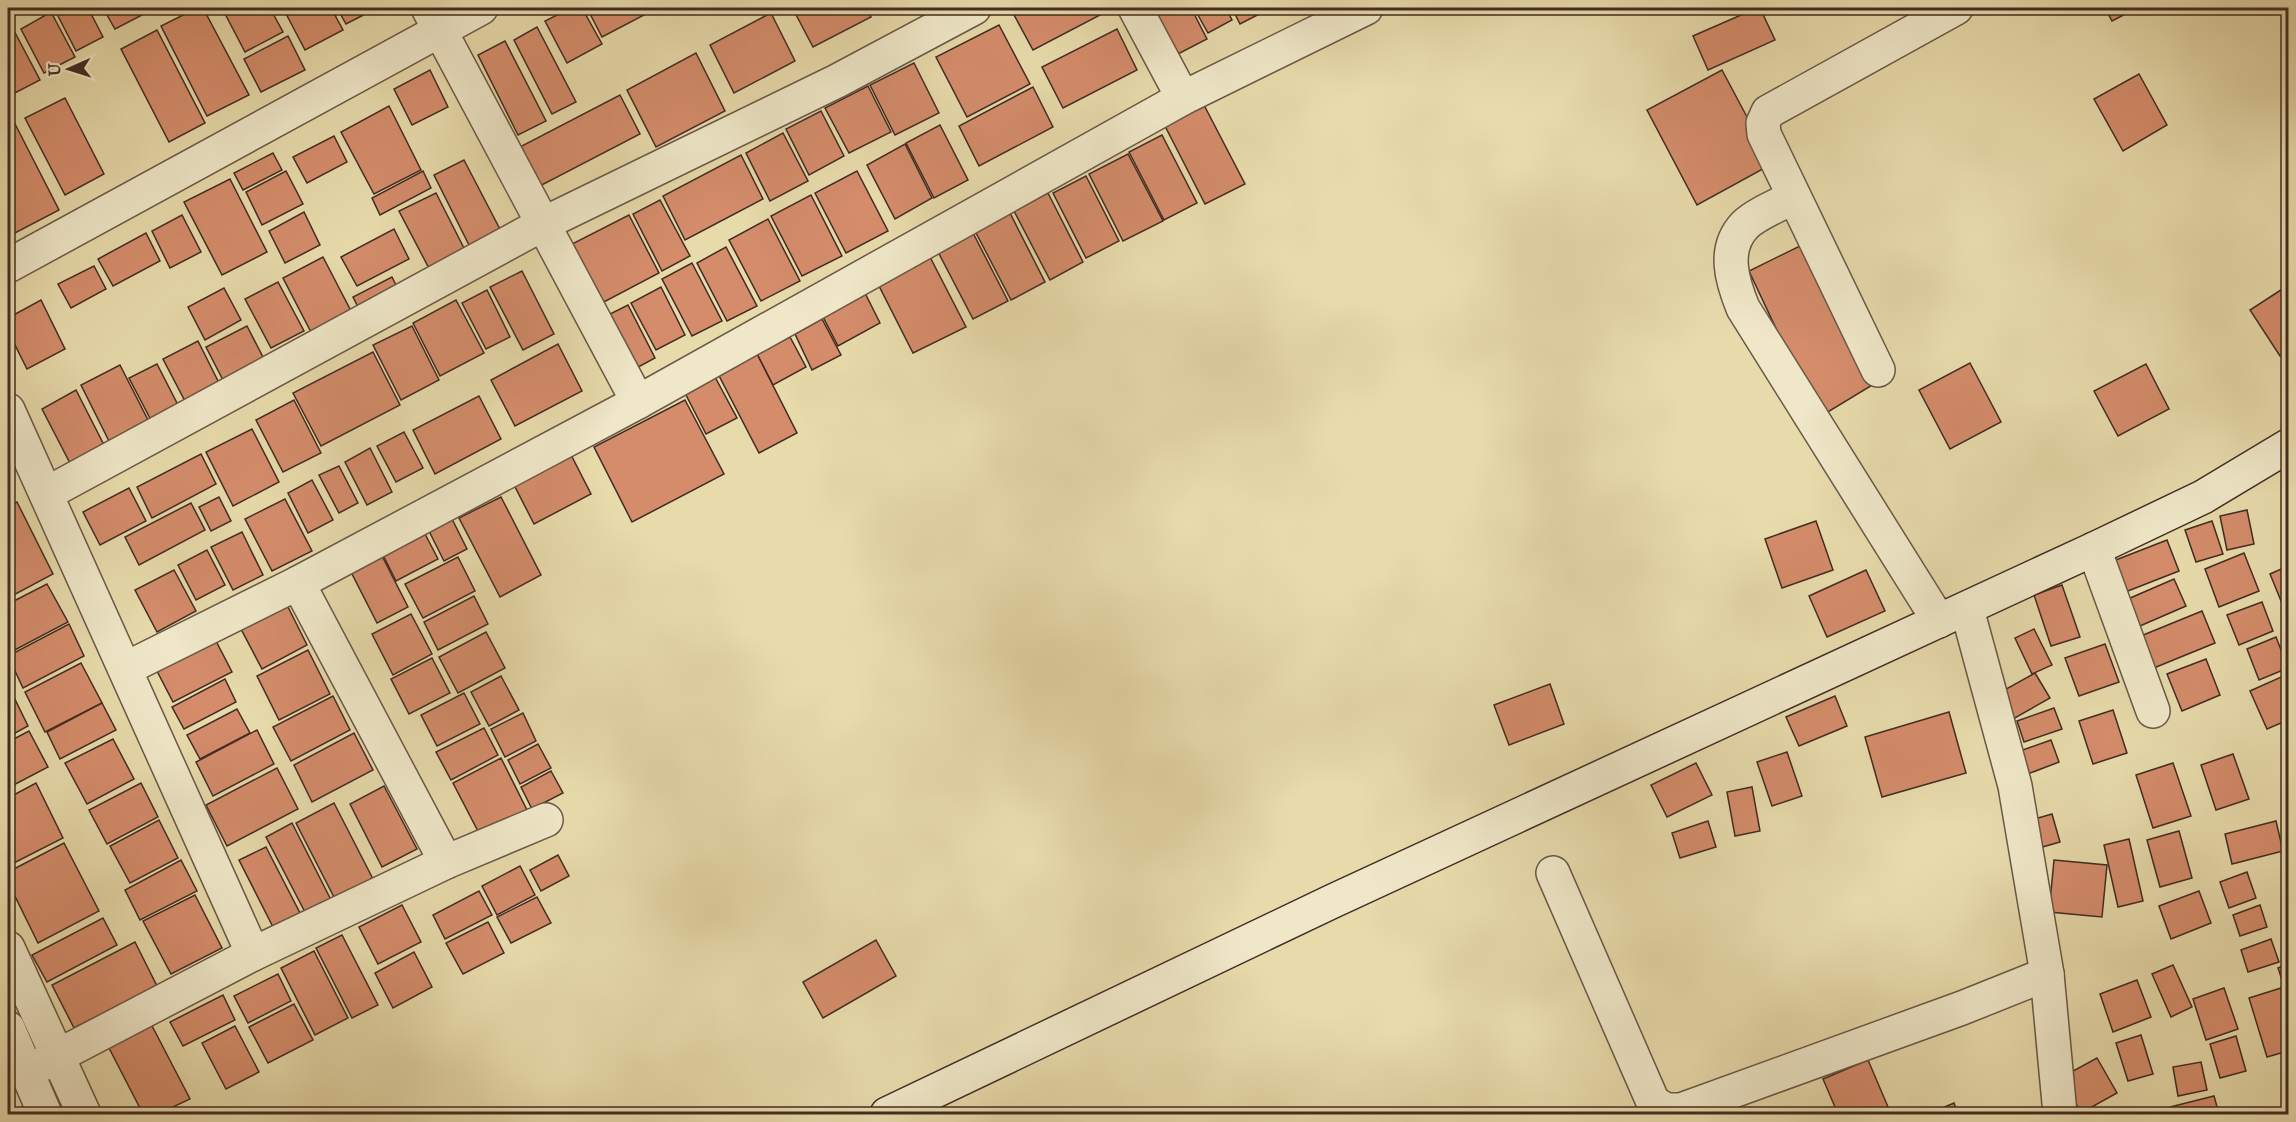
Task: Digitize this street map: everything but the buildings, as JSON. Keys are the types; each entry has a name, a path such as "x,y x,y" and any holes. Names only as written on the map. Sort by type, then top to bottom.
{"street":[{"path":"8,266 434,18 481,8"},
{"path":"46,494 543,224 837,81 974,8"},
{"path":"1135,8 1183,98"},
{"path":"125,669 298,583 638,402 1183,98 1366,8"},
{"path":"1878,370 1764,134 1763,123 1768,112 1956,8"},
{"path":"434,18 638,402"},
{"path":"1794,197 1746,224 1735,240 1730,264 1733,285 1743,308 1953,615 2015,786 2048,974 2060,1114"},
{"path":"8,410 252,954"},
{"path":"887,1114 1344,896 2094,549 2203,497 2289,447"},
{"path":"2094,549 2153,711"},
{"path":"298,583 446,862"},
{"path":"27,1072 252,954 446,862 546,820"},
{"path":"1553,873 1653,1102 1659,1108 1675,1111 1740,1103 1962,1008 2048,974"},
{"path":"8,948 57,1056 71,1110"},
{"path":"8,1028 45,1114"}]}
